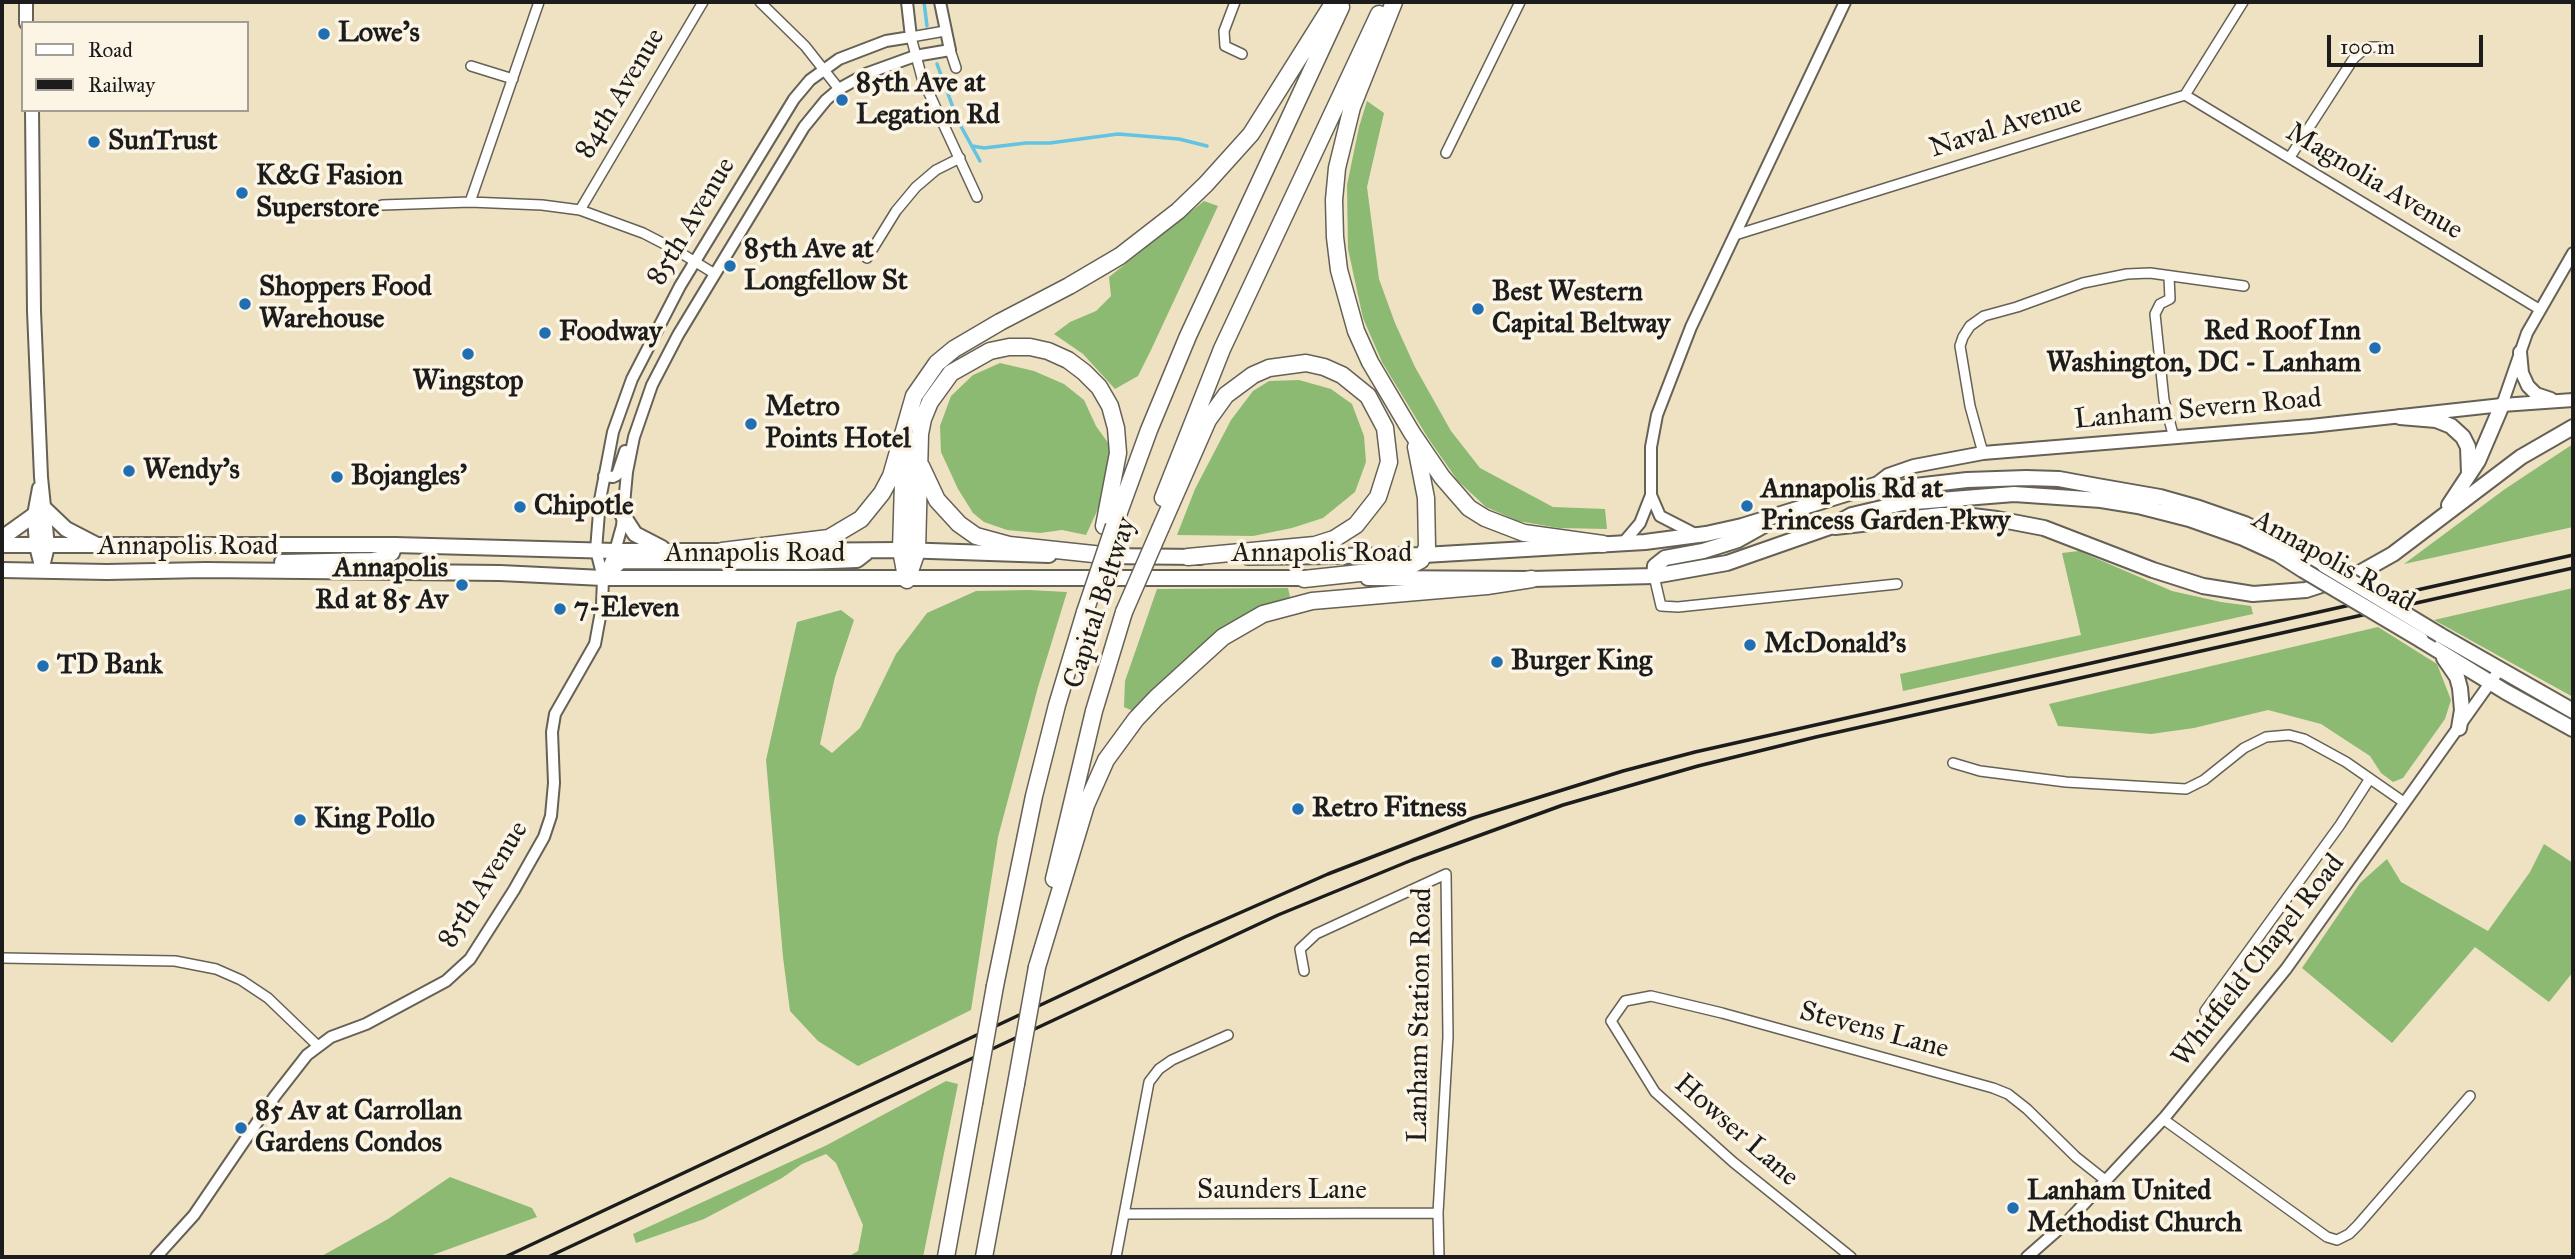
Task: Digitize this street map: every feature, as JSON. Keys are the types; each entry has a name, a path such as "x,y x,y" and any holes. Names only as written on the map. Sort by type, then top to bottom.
{"highway":[{"path":"722,551 829,538 853,526 882,494 891,476 911,405 924,379 937,363 954,349 1000,321 1120,256 1158,227 1206,184 1251,134 1268,110 1334,2"},
{"name":"Capital Beltway","path":"946,1257 995,986 1034,796 1057,705 1109,526 1188,336 1344,2"},
{"name":"Capital Beltway","path":"984,1257 1050,894 1094,711 1124,612 1157,527 1185,440 1222,349 1384,2"},
{"path":"1394,2 1352,107 1343,139 1334,200 1339,270 1356,331 1370,362 1412,433 1456,496 1485,518 1524,533 1604,544"},
{"path":"907,580 923,419 930,402 951,373 990,351 1019,347 1048,351 1068,360 1099,387 1110,406 1116,428 1118,453 1109,526"},
{"path":"1157,527 1208,420 1226,395 1253,375 1269,368 1306,363 1342,375 1368,396 1385,428 1389,462 1378,496 1356,524 1334,539 1315,545 1188,557"},
{"path":"904,432 909,550"},
{"path":"1304,579 1406,569 1416,565 1424,555 1427,547 1426,498 1422,468 1412,433"},
{"path":"920,463 937,500 959,524 976,536 1009,545 1112,556"},
{"path":"1037,967 1086,805 1106,760 1136,719 1223,637 1263,614 1312,601 1487,586 1532,579"}],"main road":[{"path":"26,2 26,21"},
{"path":"32,112 34,311 42,571"},
{"path":"2519,352 2522,373 2531,391 2546,398 2569,401"},
{"name":"Lanham Severn Road","path":"1875,485 1888,475 1924,463 1983,453 2569,401"},
{"path":"2429,527 2458,495 2469,478 2502,405"},
{"path":"2400,417 2441,421 2457,431 2466,442 2469,452 2469,478"},
{"path":"1830,527 1941,515 1997,519 2044,528 2080,540 2184,582 2253,594 2306,590 2361,572 2393,554 2521,457 2573,427"},
{"name":"Annapolis Road","path":"2,545 395,545 615,551 909,550 977,555 1308,558 1424,555 1623,543 1698,535 1742,526 1875,485 1889,489 1968,480 2059,480 2160,497 2245,524 2324,565 2573,711"},
{"name":"Annapolis Road","path":"2,570 500,573 603,578 907,580 1532,579 1654,576 1727,563 1830,527 1852,515 1924,500 2014,494 2066,496 2138,506 2189,519 2262,547 2573,729"},
{"path":"1654,576 1656,566 1665,558 1703,551 1738,540 1788,511"},
{"path":"2,538 40,512"},
{"path":"40,512 99,546"},
{"path":"622,514 635,534 670,551"},
{"path":"233,571 264,563 373,560 385,558 392,553 395,545"},
{"path":"603,578 621,561 857,560 869,550"},
{"path":"2439,651 2457,677 2460,688 2462,710 2459,728"}],"street":[{"path":"470,202 539,2"},
{"name":"84th Avenue","path":"580,210 703,2"},
{"path":"760,2 777,17 839,89"},
{"path":"907,2 915,56 942,124 977,197"},
{"path":"940,2 956,68"},
{"path":"1236,2 1224,32 1225,46 1242,54"},
{"path":"1446,153 1520,2"},
{"path":"1623,543 1640,523 1651,495 1651,447 1657,415 1691,327 1845,2"},
{"path":"2185,95 2243,2"},
{"name":"85th Avenue","path":"156,1257 194,1215 275,1096 307,1055 331,1037 366,1024 446,981 470,959 539,847 551,816 554,783 552,732 555,714 595,644 602,606 603,578 596,550 604,476 613,432 632,379 659,323 786,110 802,89 823,69 858,50 886,41 945,31"},
{"path":"2290,157 2354,58 2367,47 2381,47"},
{"name":"85th Avenue","path":"603,578 622,526 626,472 636,430 649,394 664,361 804,127 839,89 868,73 915,56 950,50"},
{"path":"471,66 513,79"},
{"name":"Naval Avenue","path":"1735,234 2185,95"},
{"name":"Magnolia Avenue","path":"2185,95 2539,309"},
{"path":"867,258 892,216 916,187 936,170 960,158"},
{"path":"382,205 470,202 542,205 580,210 643,233 715,274"},
{"path":"2502,405 2519,352 2539,309 2573,254"},
{"path":"1983,453 1970,407 1960,346 1962,337 1970,326 1984,316 2083,283 2140,272 2244,286"},
{"path":"2169,277 2170,299 2167,303 2160,304 2155,314 2164,400 2174,438"},
{"path":"604,476 617,475 624,452 636,430"},
{"path":"1651,495 1660,516 1698,535"},
{"path":"1654,576 1661,606 1678,607 1897,584"},
{"name":"Whitfield Chapel Road","path":"2027,1257 2068,1221 2163,1119 2286,969 2500,669"},
{"path":"1953,763 1980,771 2066,782 2186,789 2195,786 2256,742 2266,737 2289,735 2304,739 2346,762 2405,803"},
{"path":"2205,1011 2340,825 2369,779"},
{"name":"Lanham Station Road","path":"1304,971 1300,949 1316,934 1446,874 1448,1037 1438,1213 1439,1257"},
{"path":"2,958 176,961 216,969 241,980 268,998 318,1046"},
{"name":"Stevens Lane","path":"1611,1021 1625,1001 1651,996 1993,1088 2008,1094 2027,1109 2105,1180"},
{"name":"Howser Lane","path":"1611,1021 1646,1080 1672,1110 1851,1257"},
{"path":"1116,1257 1149,1082 1159,1069 1172,1059 1227,1035"},
{"path":"2163,1119 2291,1212 2327,1237 2337,1240 2349,1234 2470,1096"},
{"name":"Saunders Lane","path":"1125,1214 1438,1213"}],"green space":[{"path":"1367,101 1384,113 1367,187 1379,279 1415,367 1451,431 1480,468 1553,507 1605,509 1607,529 1559,528 1518,521 1486,507 1458,481 1428,438 1382,362 1363,318 1348,249 1347,185"},
{"path":"1204,201 1218,206 1151,350 1138,376 1115,389 1083,354 1054,334 1070,322 1096,311 1111,296 1109,277"},
{"path":"1000,363 1034,371 1064,384 1084,400 1096,426 1111,447 1107,480 1086,535 1062,530 1040,533 1007,530 984,522 973,513 958,489 941,452 940,426 951,396 973,375"},
{"path":"1299,380 1331,389 1352,404 1364,436 1366,462 1355,492 1323,518 1292,528 1253,536 1177,535 1195,489 1231,420 1253,391 1269,381"},
{"path":"2573,444 2573,527 2404,564 2505,489"},
{"path":"2079,551 2172,591 2251,606 2253,614 1903,691 1900,674 2081,635 2062,553"},
{"path":"1288,588 1290,597 1243,616 1210,640 1133,711 1124,707 1125,681 1157,589"},
{"path":"2573,588 2573,697 2434,620"},
{"path":"976,591 1067,592 1038,687 998,837 971,1010 858,1066 818,1041 790,1011 766,760 797,622 841,610 854,620 835,677 820,744 832,753 860,728 896,654 927,613"},
{"path":"2378,627 2437,664 2451,700 2445,719 2403,778 2393,782 2381,773 2370,756 2321,724 2268,710 2194,728 2151,734 2058,726 2049,704"},
{"path":"2544,844 2573,863 2573,972 2549,1002 2475,947 2392,1043 2302,968 2360,883 2387,859 2401,882 2488,931 2530,872"},
{"path":"946,1081 958,1084 923,1257 848,1257 858,1251 863,1225 836,1163 826,1154 802,1164 782,1178 704,1219 636,1243 633,1234 827,1145"},
{"path":"450,1177 532,1208 537,1217 427,1257 320,1257 388,1219"}],"waterway":[{"path":"924,2 927,26"},
{"path":"937,64 958,121 980,161"},
{"path":"972,146 984,148 1050,143 1118,134 1179,139 1207,146"}],"railway":[{"path":"505,1257 1185,937 1328,874 1473,818 1623,771 1695,752 2573,555"},
{"path":"548,1257 1278,915 1412,860 1563,805 1698,766 1816,737 2573,568"}],"place":[{"name":"Lowe's","path":"324,34"},
{"name":"85th Ave at Legation Rd","path":"842,100"},
{"name":"SunTrust","path":"94,142"},
{"name":"K&G Fasion Superstore","path":"242,193"},
{"name":"85th Ave at Longfellow St","path":"730,266"},
{"name":"Shoppers Food Warehouse","path":"245,304"},
{"name":"Best Western Capital Beltway","path":"1478,309"},
{"name":"Foodway","path":"545,333"},
{"name":"Red Roof Inn Washington, DC - Lanham","path":"2375,348"},
{"name":"Wingstop","path":"468,354"},
{"name":"Metro Points Hotel","path":"751,424"},
{"name":"Wendy's","path":"129,471"},
{"name":"Bojangles'","path":"337,477"},
{"name":"Annapolis Rd at Princess Garden Pkwy","path":"1747,506"},
{"name":"Chipotle","path":"520,507"},
{"name":"Annapolis Rd at 85 Av","path":"462,585"},
{"name":"7-Eleven","path":"560,609"},
{"name":"McDonald's","path":"1750,645"},
{"name":"Burger King","path":"1497,662"},
{"name":"TD Bank","path":"43,666"},
{"name":"Retro Fitness","path":"1298,809"},
{"name":"King Pollo","path":"300,820"},
{"name":"85 Av at Carrollan Gardens Condos","path":"241,1128"},
{"name":"Lanham United Methodist Church","path":"2013,1208"}]}
